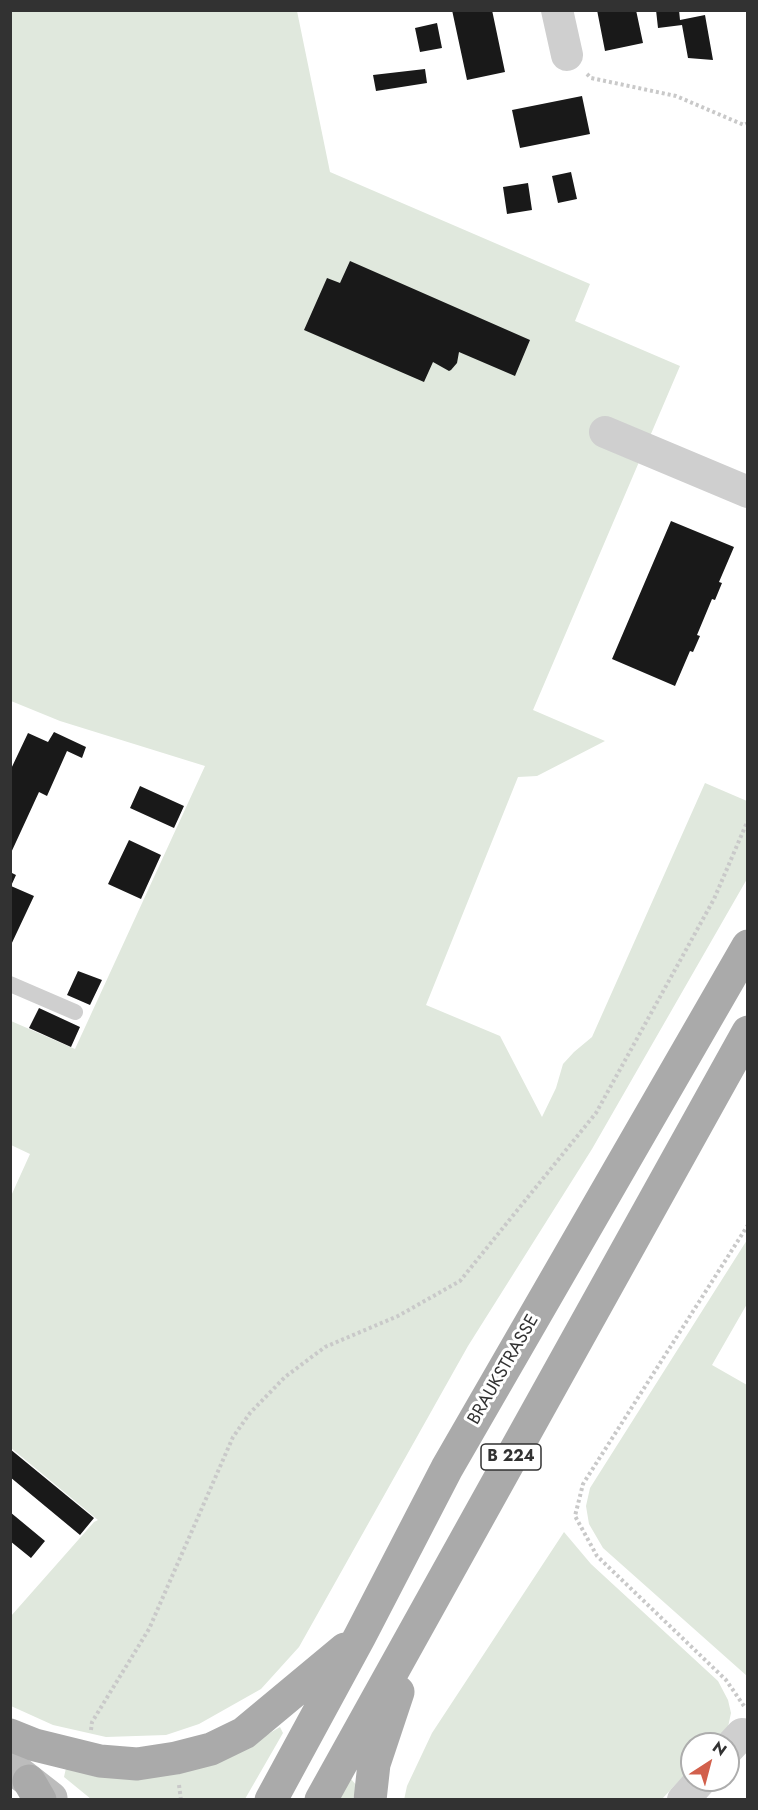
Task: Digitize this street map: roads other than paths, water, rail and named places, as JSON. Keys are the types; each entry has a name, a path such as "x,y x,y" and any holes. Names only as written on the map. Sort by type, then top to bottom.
{"main road":[{"name":"BRAUKSTRASSE","path":"271,1800 360,1636 447,1468 747,946"},
{"name":"B 224","path":"321,1800 747,1032"},
{"path":"370,1800 374,1764 424,1613"},
{"path":"10,1736 35,1745 100,1761 137,1764 176,1758 211,1749 244,1733 360,1636"}],"street":[{"path":"557,10 567,55"},
{"path":"605,432 747,492"}],"lane":[{"path":"10,984 75,1012"}]}
